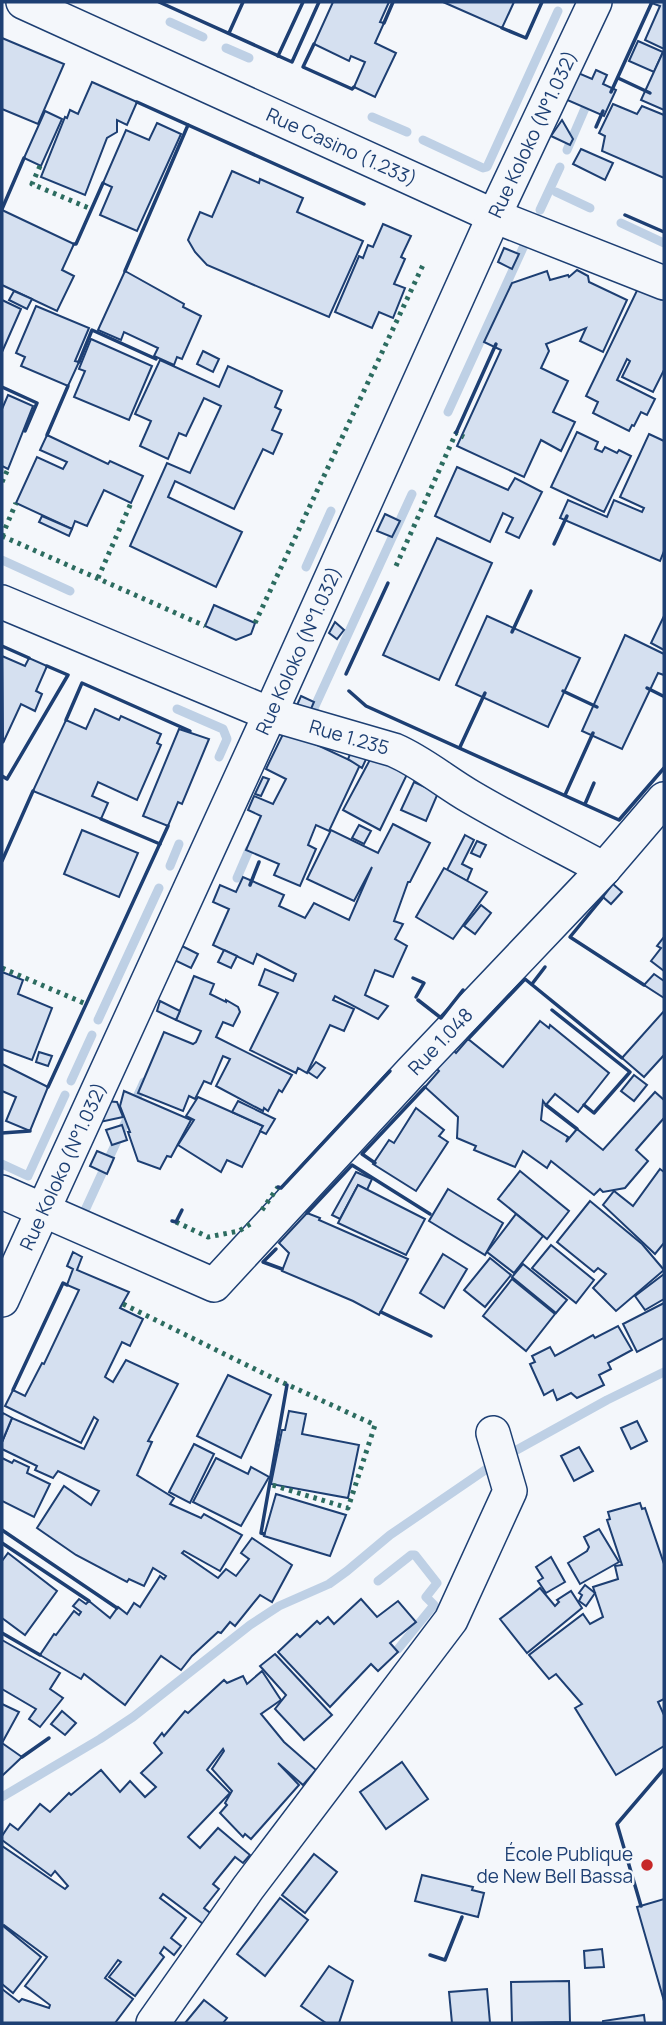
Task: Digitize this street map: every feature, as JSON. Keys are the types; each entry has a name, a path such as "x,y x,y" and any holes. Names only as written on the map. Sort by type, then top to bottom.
{"street":[{"name":"Rue Casino (1.233)","path":"23,2 494,216 664,283"},
{"name":"Rue Koloko (N°1.032)","path":"2,1300 494,216 595,2"},
{"name":"Rue 1.235","path":"2,602 270,714 408,756 472,798 604,869"},
{"name":"Rue 1.048","path":"42,1210 214,1285 604,869 664,799"},
{"path":"2,1192 42,1210"},
{"path":"153,2023 248,1888 451,1620 510,1491 493,1433"}],"building":[{"path":"333,2 389,2 375,43 396,53 375,97 354,87 365,62 351,56 349,61 314,44"},
{"path":"443,2 514,2 502,28"},
{"path":"649,2 664,2 664,49 645,40 660,6"},
{"path":"2,38 64,64 38,124 2,109"},
{"path":"638,41 663,52 654,72 629,61"},
{"path":"664,53 664,110 641,100"},
{"path":"596,70 607,75 603,84 616,90 604,116 565,99 576,72 592,79"},
{"path":"92,82 137,102 127,125 117,120 117,132 107,138 85,195 41,177 65,117 67,118 70,110 78,114"},
{"path":"613,104 637,114 642,106 664,115 664,178 602,151 605,136 599,133"},
{"path":"45,111 62,119 41,166 24,158"},
{"path":"562,120 573,139 570,145 551,136"},
{"path":"157,123 181,134 137,231 100,215 112,187 103,183 126,130 149,140"},
{"path":"581,149 613,163 605,180 573,164"},
{"path":"232,171 259,183 260,179 303,198 297,212 363,241 329,317 207,265 195,252 188,240 200,212 212,217"},
{"path":"2,210 74,244 62,270 74,276 57,311 2,285"},
{"path":"383,224 411,236 401,257 405,259 394,284 405,288 393,318 379,312 372,328 335,312 359,256 363,258 368,245 373,247"},
{"path":"504,248 519,254 512,269 498,262"},
{"path":"577,270 588,276 589,282 627,300 603,352 580,341 586,328 546,344 549,351 541,368 568,381 553,412 575,422 561,451 541,440 524,477 457,446 501,350 484,342 512,283 547,271 550,280 568,275 569,277"},
{"path":"125,271 201,316 182,359 177,357 174,365 154,356 158,348 124,332 121,340 98,330"},
{"path":"644,276 664,286 664,370 653,392 622,377 630,361 627,359 617,380 655,399 647,415 641,412 629,431 593,413 598,402 586,396"},
{"path":"14,291 32,299 27,309 9,300"},
{"path":"2,300 21,309 2,352"},
{"path":"36,306 89,328 75,361 79,362 68,386 21,366 25,357 16,353"},
{"path":"91,339 152,366 129,420 74,397 85,371 79,369"},
{"path":"203,351 219,359 213,372 197,364"},
{"path":"160,360 219,387 228,366 282,391 275,407 281,410 272,430 282,434 273,454 263,449 234,509 175,481 168,497 242,532 216,587 130,546 167,463 190,473 221,406 204,398 186,436 179,433 168,459 140,446 151,421 135,414"},
{"path":"8,395 33,406 8,469 2,466 2,409"},
{"path":"577,432 598,442 595,449 602,452 605,447 631,456 604,512 551,487"},
{"path":"649,434 664,441 664,551 660,561 560,518 568,500 607,517 614,500 642,512 644,508 620,497"},
{"path":"47,435 108,464 110,461 143,476 131,503 104,490 87,526 75,521 72,529 16,503 37,457 63,469 67,462 40,450"},
{"path":"457,467 508,490 515,478 542,492 519,538 506,532 513,518 503,513 490,542 435,516"},
{"path":"385,514 400,521 392,537 377,531"},
{"path":"42,516 72,529 69,536 39,522"},
{"path":"437,538 492,563 439,680 383,655"},
{"path":"214,605 255,623 251,634 236,640 205,626"},
{"path":"487,616 580,658 548,727 456,685"},
{"path":"664,616 664,650 651,643"},
{"path":"335,622 344,630 337,639 329,633"},
{"path":"625,635 664,654 664,675 658,673 622,749 582,731"},
{"path":"2,656 25,666 29,658 47,666 36,691 42,694 35,711 21,704 3,743"},
{"path":"301,696 314,702 307,718 294,712"},
{"path":"95,709 119,720 121,716 161,734 157,743 161,745 137,800 98,782 92,796 108,803 101,819 33,791 66,720 86,729"},
{"path":"179,729 209,739 182,804 178,802 168,826 143,816"},
{"path":"285,730 360,765 329,831 316,825 308,845 316,849 300,886 274,875 279,864 246,850 261,816 248,810 254,796 273,804 286,779 266,769"},
{"path":"352,750 367,757 362,768 348,759"},
{"path":"372,756 413,762 380,830 343,810"},
{"path":"263,777 269,779 261,796 255,794"},
{"path":"414,782 438,793 426,821 401,810"},
{"path":"393,824 430,843 408,882 394,921 403,924 395,939 407,946 393,977 375,970 365,995 388,1006 378,1019 335,996 333,1000 354,1009 344,1031 330,1025 307,1073 298,1068 296,1073 250,1050 278,993 259,985 265,969 293,981 296,974 257,954 253,964 213,945 229,909 213,902 220,885 236,892 243,877 284,895 279,906 305,918 314,903 349,920 372,867 354,901 307,879 331,830 378,853"},
{"path":"359,825 371,831 364,844 352,838"},
{"path":"82,830 138,853 119,897 64,874"},
{"path":"465,835 474,840 462,864 472,869 467,881 447,870"},
{"path":"477,841 486,845 480,857 471,853"},
{"path":"444,868 487,892 453,939 416,917"},
{"path":"613,884 622,892 611,904 603,897"},
{"path":"481,905 491,913 475,934 464,926"},
{"path":"664,937 664,971 651,961 661,948 657,946"},
{"path":"172,941 198,954 191,968 166,956"},
{"path":"224,950 237,956 231,968 218,962"},
{"path":"2,972 23,980 18,994 52,1008 32,1060 2,1049"},
{"path":"654,974 664,981 664,998 644,985"},
{"path":"194,976 214,984 210,994 238,1007 240,1012 233,1026 223,1022 216,1037 292,1075 282,1092 279,1090 268,1111 264,1108 263,1111 216,1086 230,1059 223,1056 211,1084 204,1081 195,1099 189,1096 183,1111 138,1093 164,1032 193,1044 196,1042 201,1031 176,1020"},
{"path":"160,1001 180,1011 176,1020 157,1011"},
{"path":"664,1011 664,1055 644,1077 622,1058"},
{"path":"540,1021 549,1028 550,1025 609,1073 578,1112 555,1094 546,1105 543,1101 541,1120 568,1137 566,1142 577,1129 603,1150 655,1092 664,1100 664,1118 636,1150 648,1161 625,1188 603,1192 600,1189 594,1195 551,1161 547,1168 523,1151 515,1167 474,1150 476,1146 457,1138 458,1117 425,1087 439,1071 434,1066 452,1049 456,1053 468,1039 503,1067"},
{"path":"39,1052 52,1056 48,1066 36,1062"},
{"path":"316,1062 325,1068 317,1078 308,1072"},
{"path":"2,1064 48,1087 30,1131 6,1121 16,1097 2,1091"},
{"path":"634,1075 647,1085 634,1101 621,1091"},
{"path":"124,1091 191,1120 171,1157 167,1156 160,1169 138,1161 120,1106"},
{"path":"198,1097 263,1126 242,1167 227,1160 221,1172 178,1145 194,1120 186,1116"},
{"path":"104,1101 117,1102 123,1117 100,1122"},
{"path":"238,1101 275,1119 266,1134 260,1131 263,1126 232,1112"},
{"path":"416,1108 444,1130 439,1136 448,1142 416,1191 373,1164 389,1140 394,1143"},
{"path":"122,1125 127,1140 112,1145 106,1130"},
{"path":"97,1151 114,1158 107,1174 90,1166"},
{"path":"660,1169 664,1172 664,1243 655,1254 603,1205 614,1191 633,1206"},
{"path":"520,1171 569,1211 547,1239 498,1199"},
{"path":"356,1172 372,1179 367,1190 358,1185 340,1219 332,1215"},
{"path":"358,1185 425,1219 406,1255 338,1223"},
{"path":"448,1189 503,1223 485,1255 429,1221"},
{"path":"590,1201 642,1244 664,1270 616,1311 593,1288 606,1274 598,1268 594,1272 557,1242"},
{"path":"307,1213 408,1259 379,1315 282,1271 289,1253 279,1243"},
{"path":"516,1214 543,1236 514,1273 487,1252"},
{"path":"551,1245 594,1280 576,1303 532,1268"},
{"path":"73,1252 82,1257 77,1270 129,1292 120,1308 143,1319 130,1346 122,1342 105,1377 113,1382 126,1360 178,1384 148,1441 152,1442 137,1475 174,1498 170,1504 201,1518 204,1514 242,1535 220,1571 184,1551 182,1553 218,1578 226,1569 236,1576 249,1559 241,1553 252,1538 292,1565 272,1602 260,1595 235,1626 230,1622 221,1633 218,1632 192,1656 181,1670 161,1656 125,1705 84,1674 81,1679 40,1655 74,1611 79,1615 81,1612 73,1606 79,1599 86,1604 89,1601 110,1618 118,1607 127,1614 134,1603 140,1607 160,1576 164,1579 166,1576 153,1568 144,1586 129,1579 127,1582 76,1555 37,1528 64,1486 91,1505 99,1491 58,1471 53,1478 35,1470 37,1466 2,1449 2,1442 12,1418 84,1449 98,1420 94,1417 81,1443 5,1406 13,1390 25,1396 42,1363 44,1364 79,1290 67,1285 73,1269 67,1266"},
{"path":"443,1254 467,1269 444,1308 420,1293"},
{"path":"490,1258 511,1275 485,1307 464,1290"},
{"path":"523,1264 567,1300 556,1313 512,1277"},
{"path":"664,1274 664,1299 645,1310 635,1296"},
{"path":"512,1279 555,1314 526,1351 483,1316"},
{"path":"664,1303 664,1338 637,1352 623,1324"},
{"path":"618,1326 632,1350 608,1363 611,1369 599,1375 604,1385 577,1398 571,1393 557,1400 553,1390 544,1395 530,1364 535,1362 532,1356 550,1347 555,1356 593,1335 595,1338"},
{"path":"228,1375 271,1395 241,1458 197,1436"},
{"path":"289,1411 306,1414 302,1434 359,1445 348,1498 271,1484 282,1430 285,1430"},
{"path":"3,1413 12,1418 2,1442 2,1416"},
{"path":"637,1421 647,1441 631,1449 621,1428"},
{"path":"194,1444 214,1454 190,1503 169,1492"},
{"path":"579,1447 593,1471 574,1481 561,1456"},
{"path":"2,1458 29,1467 27,1473 50,1484 34,1517 2,1501"},
{"path":"216,1458 248,1474 251,1467 269,1477 241,1526 193,1502"},
{"path":"276,1494 346,1515 330,1556 264,1536"},
{"path":"640,1503 642,1509 645,1508 664,1564 664,1699 658,1702 664,1715 664,1746 616,1775 575,1708 582,1704 556,1674 549,1679 529,1655 583,1614 590,1624 603,1617 593,1587 618,1579 615,1566 622,1565 607,1520 610,1519 608,1512"},
{"path":"599,1529 619,1562 580,1584 568,1563 587,1551 589,1547 584,1537"},
{"path":"8,1553 57,1591 25,1635 2,1618 2,1561"},
{"path":"551,1557 565,1582 546,1593 538,1581 543,1578 536,1567"},
{"path":"585,1585 595,1593 586,1606 579,1601 582,1595 579,1593"},
{"path":"540,1588 555,1606 559,1602 557,1600 571,1591 582,1608 527,1653 500,1619"},
{"path":"361,1599 377,1617 398,1601 416,1622 390,1643 398,1652 378,1671 371,1664 330,1707 278,1652 297,1634 300,1637 317,1621 320,1624 328,1617 334,1624"},
{"path":"2,1640 60,1673 50,1689 63,1698 40,1727 29,1719 36,1709 2,1689"},
{"path":"275,1654 332,1715 304,1740 275,1709 286,1695 260,1666"},
{"path":"262,1671 281,1700 261,1714 284,1742 316,1770 303,1785 278,1763 299,1785 251,1839 245,1834 243,1837 220,1813 227,1805 225,1803 232,1791 212,1769 223,1749 207,1770 230,1793 188,1837 200,1848 218,1828 250,1855 243,1863 235,1857 213,1884 219,1889 204,1908 214,1916 206,1926 163,1894 160,1898 186,1918 171,1938 181,1946 174,1955 164,1947 160,1953 164,1957 135,1996 109,1977 121,1962 118,1960 105,1978 133,1999 115,2023 2,2023 2,1989 19,2002 22,1999 49,2008 50,2005 25,1986 47,1957 4,1925 41,1957 13,1993 2,1984 2,1846 65,1889 68,1886 55,1871 51,1876 2,1840 10,1824 18,1830 40,1804 50,1812 69,1793 71,1795 101,1770 120,1792 130,1781 145,1797 156,1787 141,1773 162,1753 154,1743 162,1733 164,1736 185,1711 188,1713 224,1680 227,1683 243,1676 247,1684"},
{"path":"2,1704 19,1712 2,1743"},
{"path":"62,1711 76,1723 65,1735 51,1724"},
{"path":"2,1743 22,1757 2,1776"},
{"path":"402,1762 428,1799 386,1829 360,1792"},
{"path":"314,1854 337,1872 305,1913 282,1895"},
{"path":"422,1875 473,1887 472,1890 484,1893 478,1917 415,1901"},
{"path":"280,1898 308,1920 265,1976 237,1954"},
{"path":"664,1899 664,2001 637,1907"},
{"path":"602,1949 604,1967 585,1968 584,1951"},
{"path":"329,1966 353,1981 339,2023 326,2023 301,2006"},
{"path":"569,1981 570,2022 512,2023 511,1982"},
{"path":"487,1989 490,2023 452,2023 449,1992"},
{"path":"204,2000 227,2018 223,2023 185,2023"},
{"path":"644,2015 645,2023 603,2023 603,2021"}],"waterway":[{"path":"423,140 483,168 487,167 558,11"},
{"path":"170,22 203,37"},
{"path":"226,48 249,58"},
{"path":"567,150 589,99"},
{"path":"372,117 407,132"},
{"path":"540,210 560,167"},
{"path":"556,192 590,208"},
{"path":"621,223 664,243"},
{"path":"448,412 527,239"},
{"path":"310,717 412,494"},
{"path":"306,567 331,511"},
{"path":"2,560 70,591"},
{"path":"177,709 223,729 227,739 219,757"},
{"path":"170,866 179,844"},
{"path":"237,878 249,850"},
{"path":"98,1020 159,888"},
{"path":"71,1081 92,1035"},
{"path":"81,1219 144,1082"},
{"path":"2,1164 28,1176 65,1095"},
{"path":"513,1452 664,1372"},
{"path":"2,1797 133,1717 250,1625 279,1606 329,1584 390,1535 488,1468"},
{"path":"378,1581 411,1555 415,1555 437,1583 426,1597 434,1605 398,1649"}],"hedge":[{"path":"40,166 32,184 91,209"},
{"path":"255,623 423,265"},
{"path":"396,566 456,433 464,437"},
{"path":"2,482 8,469"},
{"path":"2,536 16,503"},
{"path":"98,578 131,503"},
{"path":"2,536 205,626"},
{"path":"2,968 86,1004"},
{"path":"262,1210 278,1187"},
{"path":"176,1222 208,1237 239,1231 252,1223"},
{"path":"123,1304 375,1425 348,1508 269,1484"}],"wall":[{"path":"159,2 292,62 319,2"},
{"path":"229,33 243,2"},
{"path":"278,56 303,2"},
{"path":"384,23 393,2"},
{"path":"502,28 526,38 542,2"},
{"path":"611,92 652,2"},
{"path":"314,44 303,67 352,89 354,87"},
{"path":"618,78 650,93"},
{"path":"137,102 364,204"},
{"path":"596,127 603,111"},
{"path":"125,271 188,125"},
{"path":"2,209 24,158"},
{"path":"74,244 103,183"},
{"path":"625,215 664,232"},
{"path":"79,362 92,330 156,359"},
{"path":"456,433 496,344"},
{"path":"47,435 68,386"},
{"path":"2,387 37,403 25,431"},
{"path":"554,544 567,516"},
{"path":"346,674 388,583"},
{"path":"512,632 531,591"},
{"path":"2,646 29,658"},
{"path":"2,776 7,779 68,675 47,666"},
{"path":"66,720 82,683 190,731"},
{"path":"647,688 663,696"},
{"path":"349,691 366,706 619,820 664,768"},
{"path":"563,691 597,707"},
{"path":"460,747 485,693"},
{"path":"565,795 593,733"},
{"path":"585,804 594,783"},
{"path":"2,861 33,791"},
{"path":"101,819 160,844"},
{"path":"48,1087 168,826"},
{"path":"250,885 259,862"},
{"path":"603,897 570,937 644,985"},
{"path":"532,984 545,967"},
{"path":"413,978 424,983 416,997"},
{"path":"468,1039 525,979 622,1058"},
{"path":"418,1000 441,1018 463,990"},
{"path":"552,1010 630,1072 594,1113 584,1105"},
{"path":"278,1187 281,1188 390,1071"},
{"path":"375,1163 362,1154 425,1087"},
{"path":"546,1105 577,1129"},
{"path":"2,1133 30,1131"},
{"path":"307,1213 352,1165 430,1214"},
{"path":"172,1221 176,1222 182,1210"},
{"path":"276,1249 263,1262 282,1269"},
{"path":"13,1390 63,1283 67,1285"},
{"path":"381,1312 431,1336"},
{"path":"264,1534 261,1533 287,1385"},
{"path":"2,1530 117,1608"},
{"path":"2,1543 89,1601"},
{"path":"2,1633 40,1655"},
{"path":"22,1757 49,1738"},
{"path":"641,1906 617,1824 664,1769"},
{"path":"430,1955 445,1960 462,1917"}],"place":[{"name":"École Publique de New Bell Bassa","path":"647,1865"}]}
